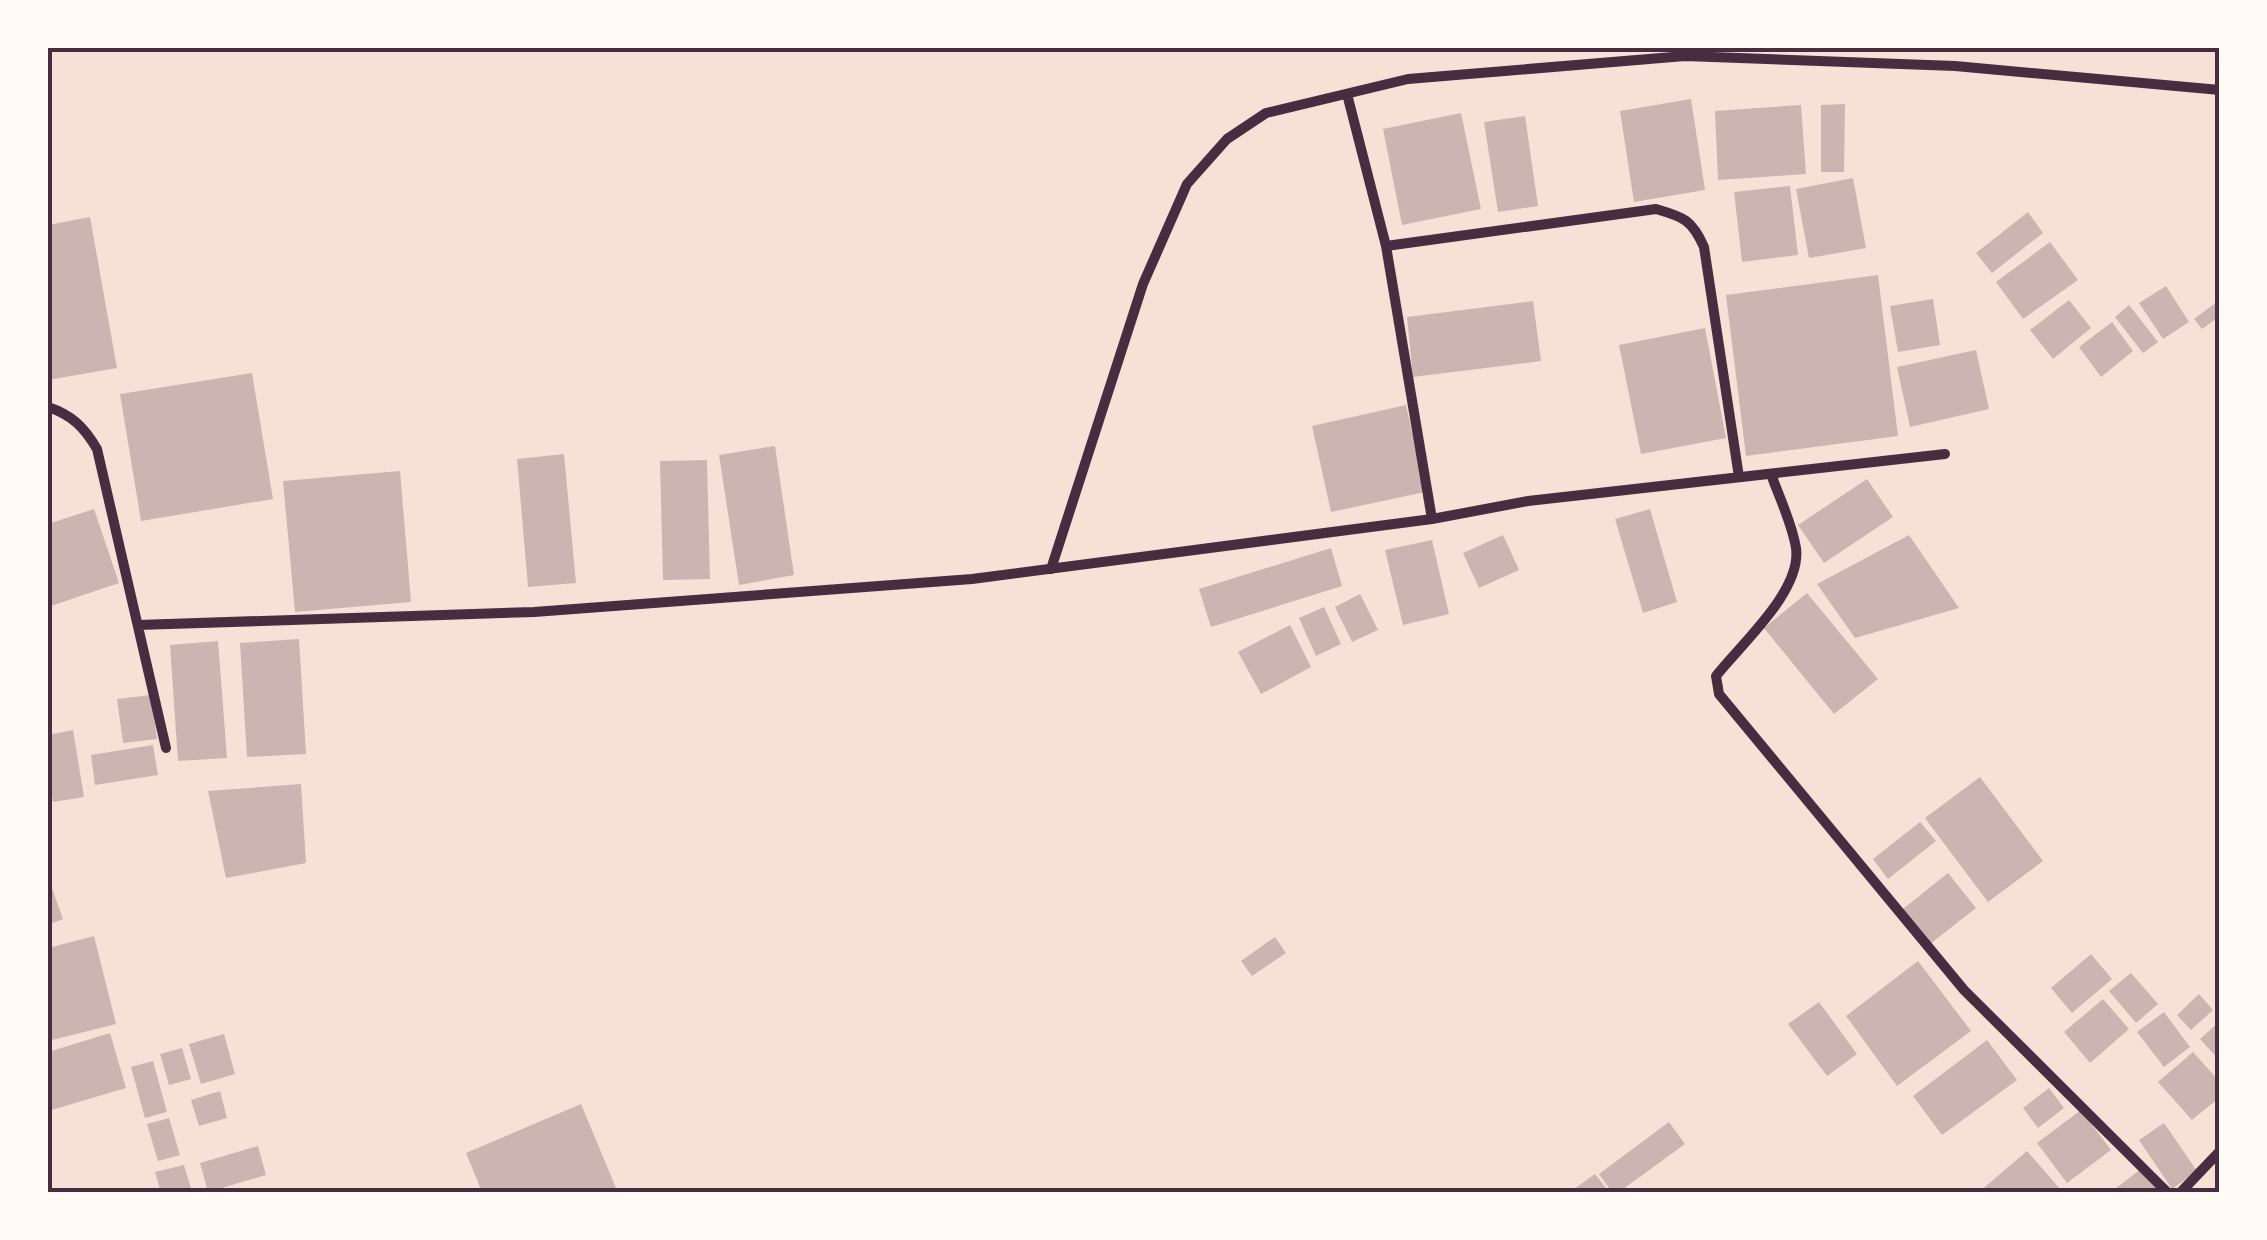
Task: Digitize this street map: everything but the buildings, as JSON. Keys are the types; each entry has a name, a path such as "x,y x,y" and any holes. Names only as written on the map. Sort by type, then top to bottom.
{"street":[{"path":"1051,568 1142,284 1186,184 1227,139 1266,113 1408,80 1685,56 1954,66 2220,90"},
{"path":"1347,94 1386,246 1432,518"},
{"path":"1386,246 1656,209 1681,216 1695,227 1704,248 1738,477"},
{"path":"48,407 66,413 86,430 97,449 166,748"},
{"path":"138,625 534,612 972,579 1528,502 1945,454"},
{"path":"1771,474 1796,545 1796,565 1775,606 1716,676 1719,694 1964,990 2168,1192"},
{"path":"2181,1192 2220,1151"}]}
